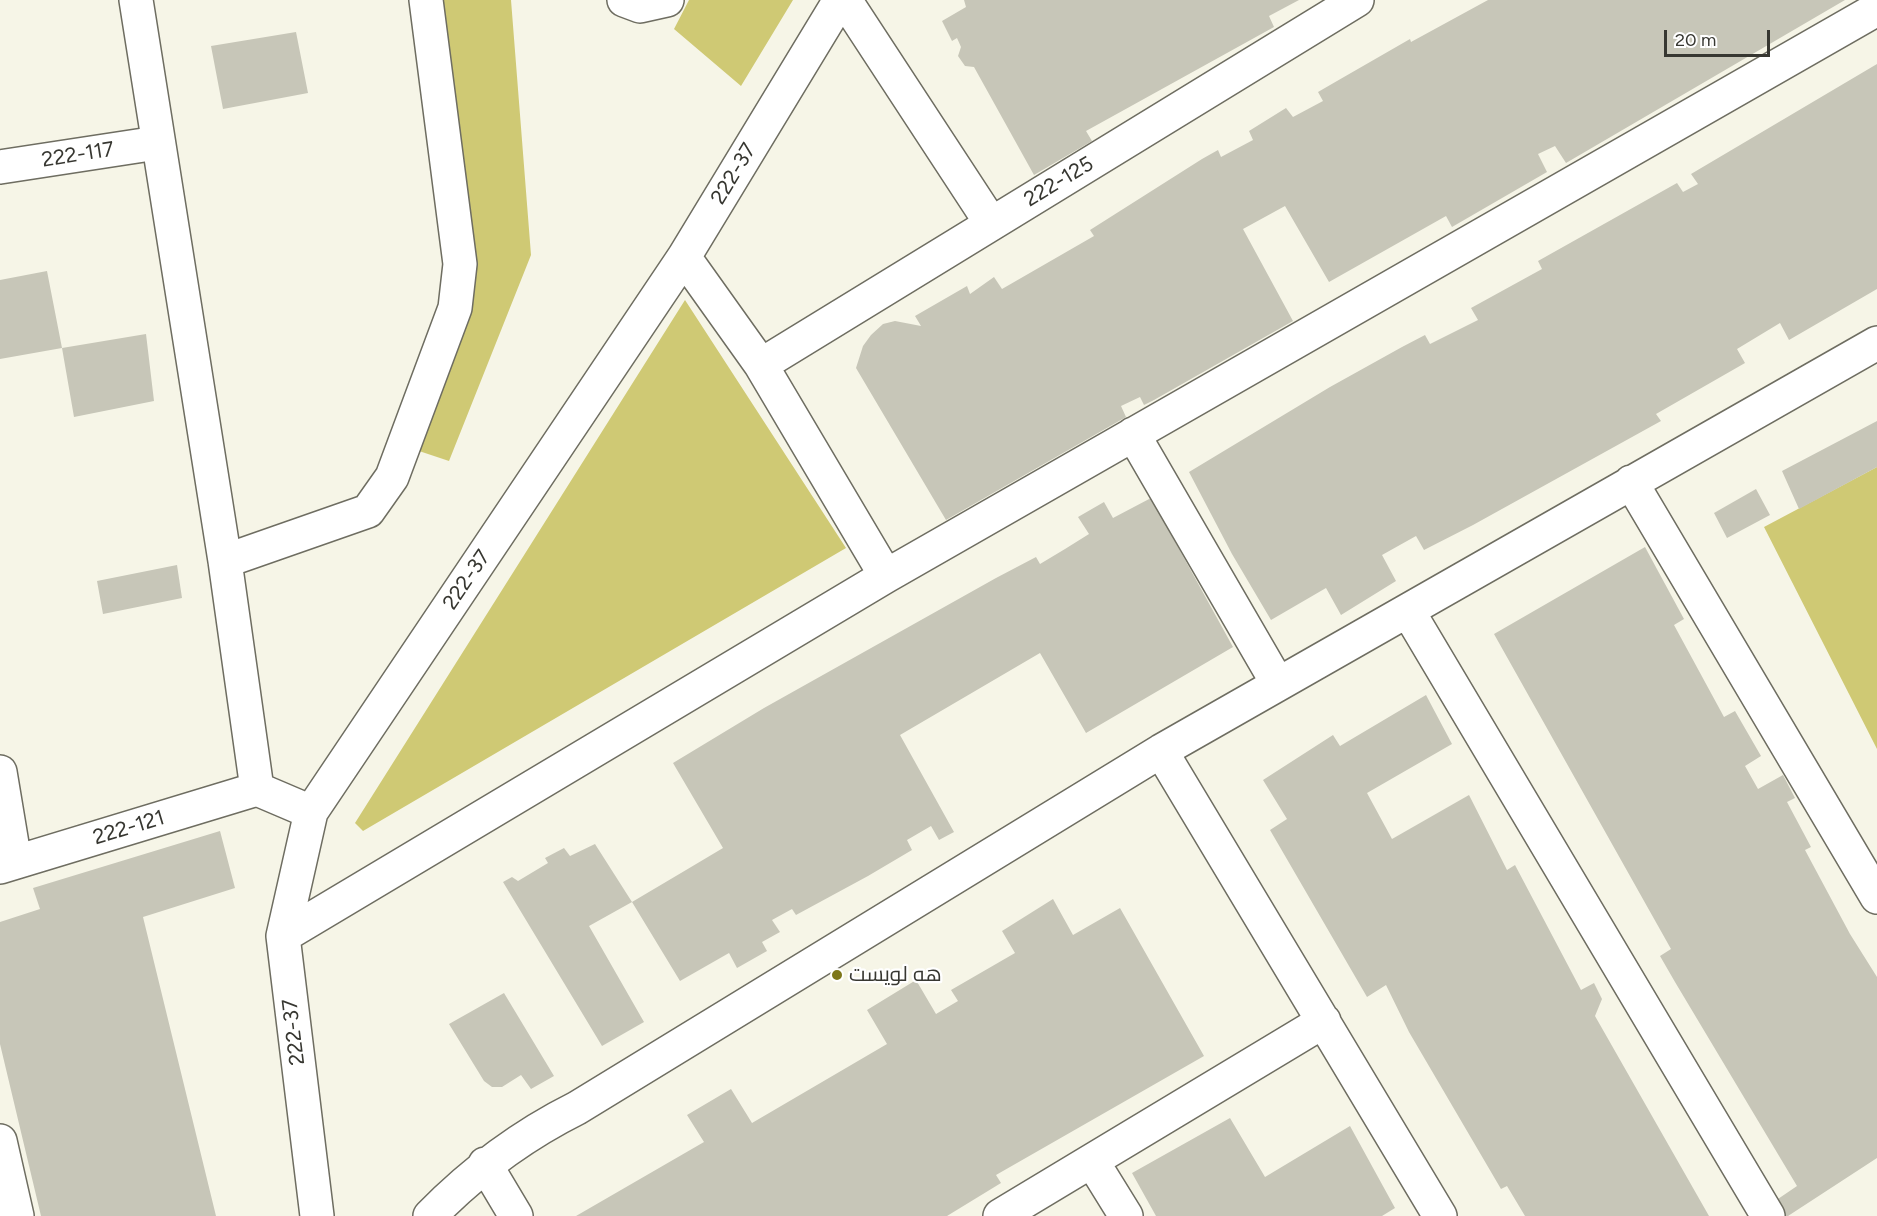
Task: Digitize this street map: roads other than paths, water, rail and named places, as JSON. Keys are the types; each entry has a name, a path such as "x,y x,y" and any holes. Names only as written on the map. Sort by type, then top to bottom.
{"street":[{"path":"136,0 225,561 257,789 311,812"},
{"path":"225,561 368,511 392,477 455,308 460,264 426,0"},
{"path":"624,0 640,6 667,0"},
{"name":"222-37","path":"317,1216 283,936 311,812 684,257 840,0"},
{"path":"845,0 991,223"},
{"name":"222-125","path":"761,365 1357,0"},
{"path":"283,936 886,576 1877,9"},
{"name":"222-117","path":"0,167 157,143"},
{"path":"684,257 761,365 886,576"},
{"path":"430,1216 485,1164 545,1124 588,1102 1161,751 1877,343"},
{"path":"1133,434 1278,684"},
{"path":"1631,482 1877,897"},
{"path":"1408,611 1768,1216"},
{"path":"1161,751 1440,1216"},
{"path":"0,772 8,865"},
{"name":"222-121","path":"8,865 257,789"},
{"path":"1000,1216 1324,1021"},
{"path":"0,1141 17,1216"},
{"path":"1092,1161 1126,1216"},
{"path":"485,1164 516,1216"}],"place":[{"name":"هه لويست","path":"837,975"}]}
